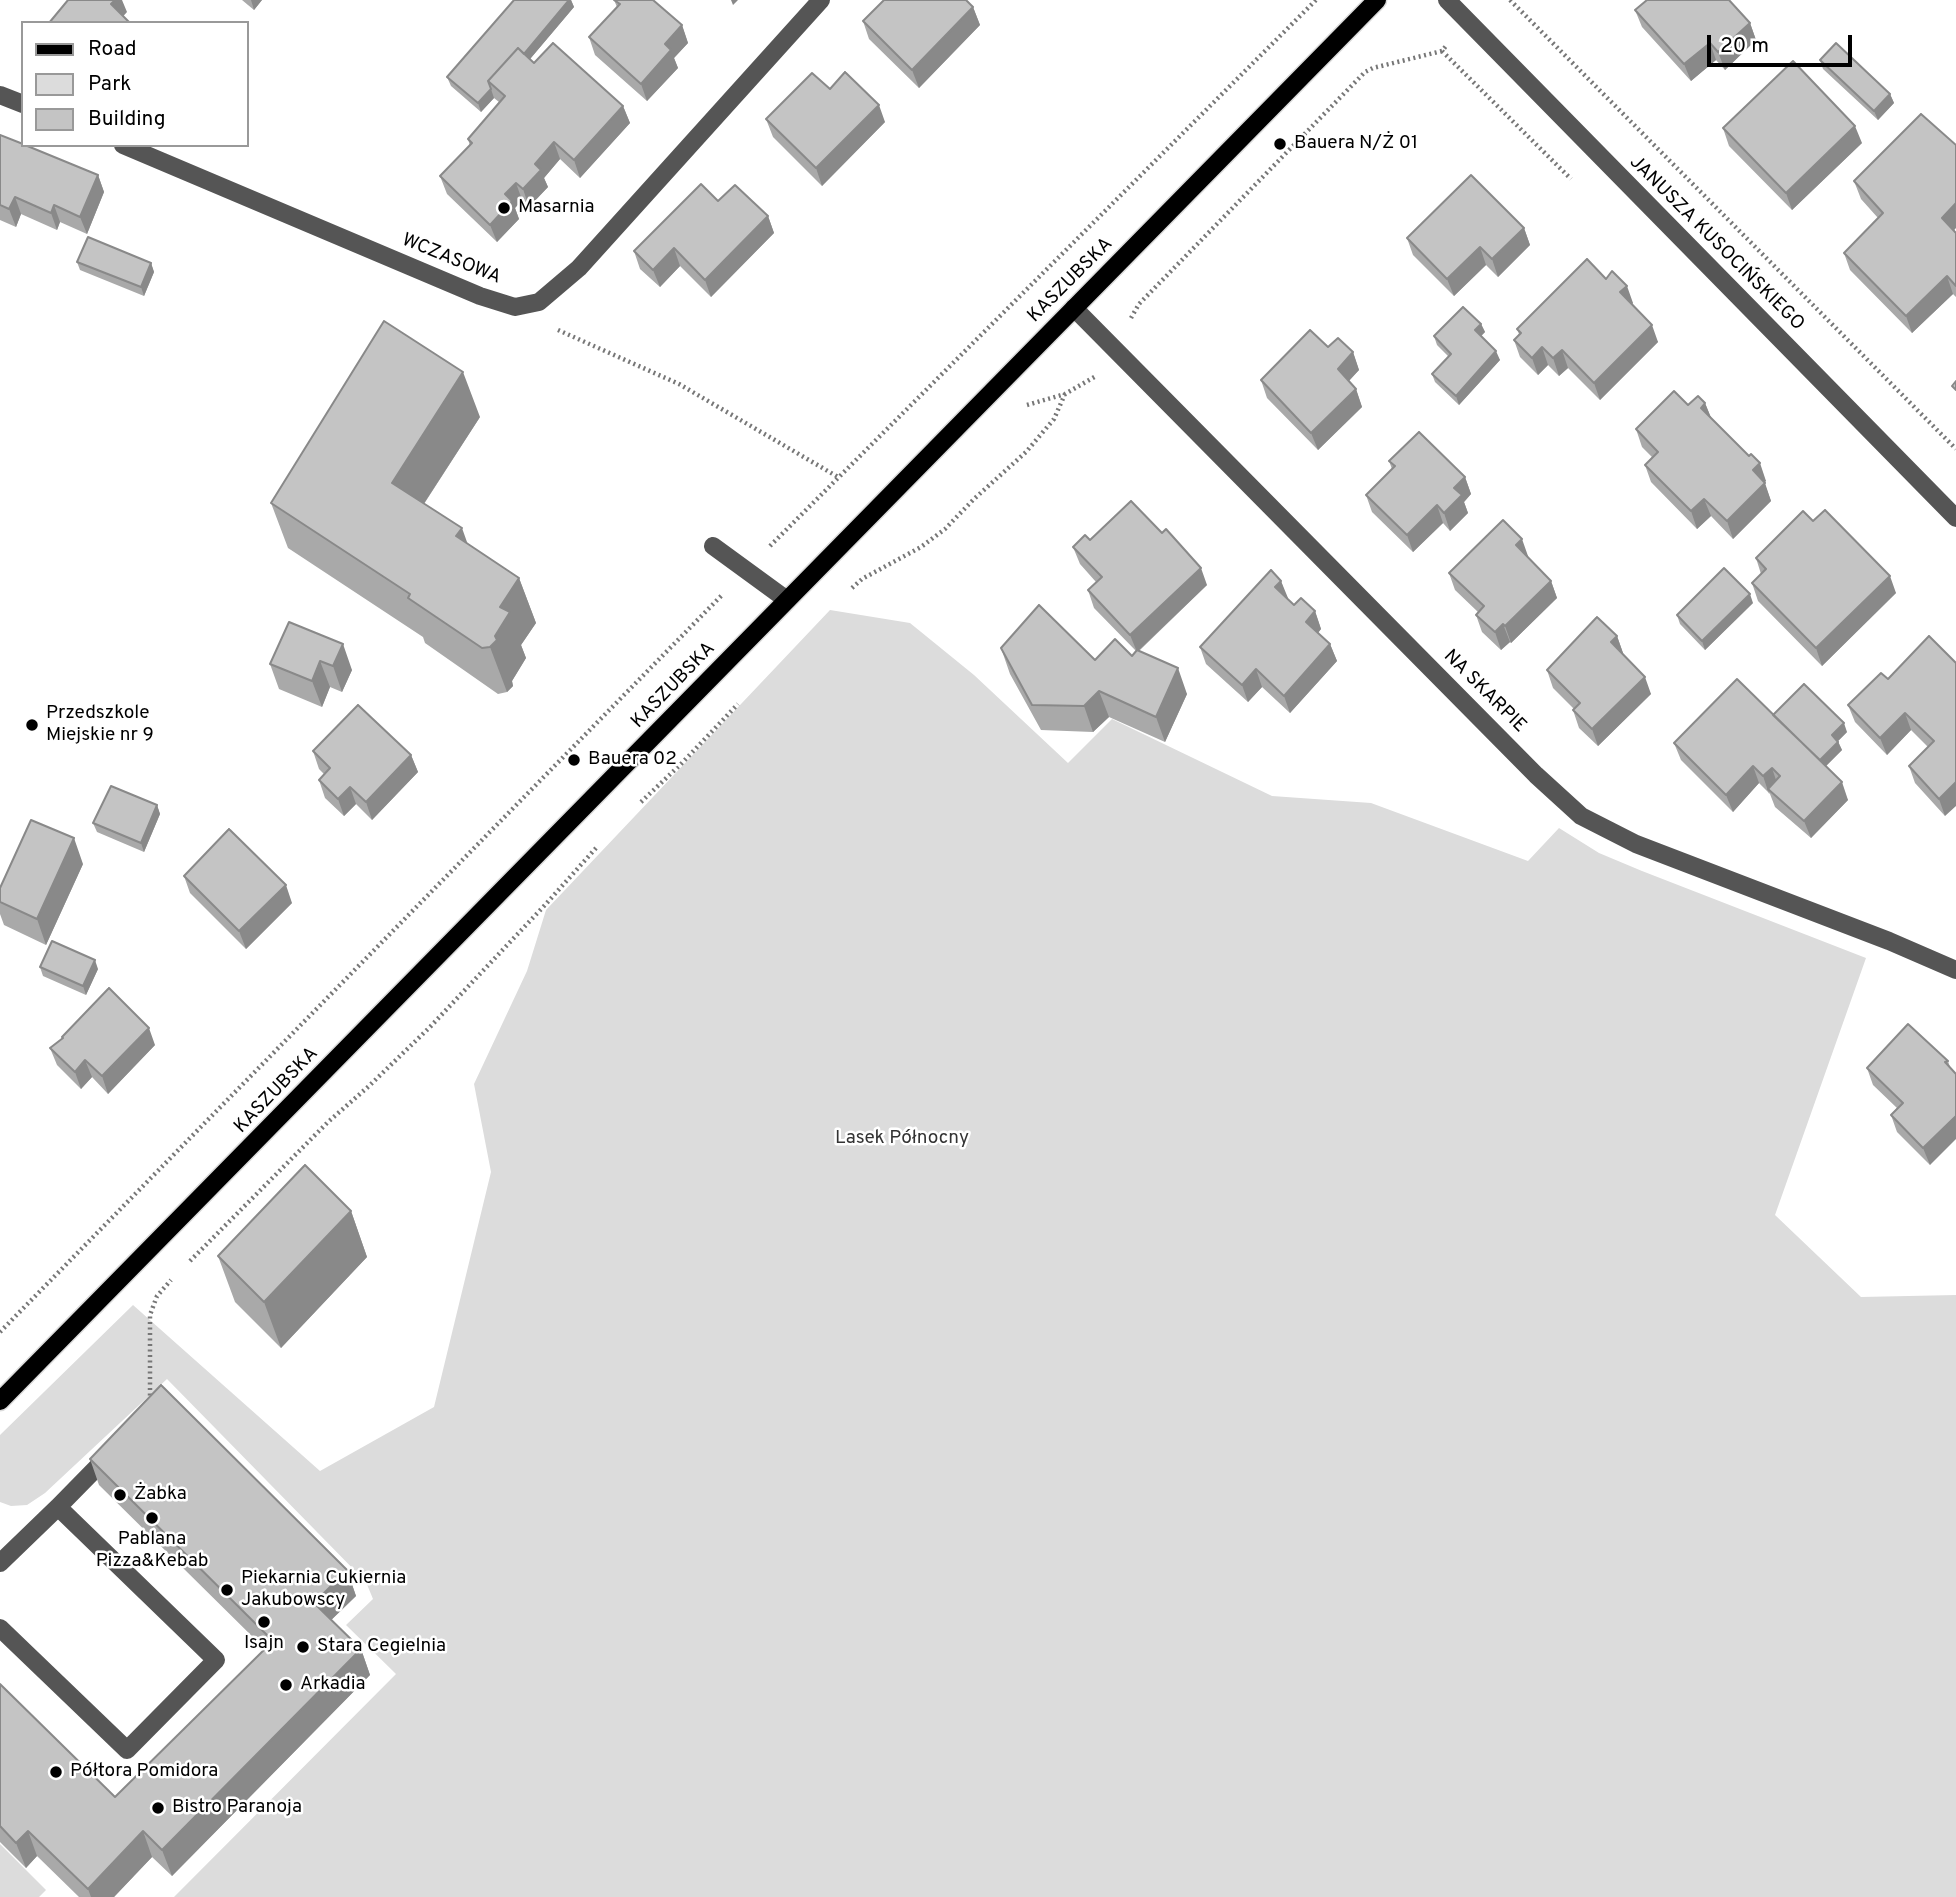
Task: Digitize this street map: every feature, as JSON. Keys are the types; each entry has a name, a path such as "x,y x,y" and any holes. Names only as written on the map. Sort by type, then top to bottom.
{"main road":[{"name":"KASZUBSKA","path":"0,1401 1377,0"}],"street":[{"path":"539,302 579,268 821,0"},
{"name":"JANUSZA KUSOCIŃSKIEGO","path":"1447,0 1956,518"},
{"path":"0,95 21,103"},
{"name":"WCZASOWA","path":"128,147 480,296 515,307 539,302"},
{"name":"NA SKARPIE","path":"1074,307 1536,775 1581,817 1636,844 1889,941 1956,970"},
{"path":"713,546 787,600"},
{"path":"4,1552 58,1507 150,1412"},
{"path":"0,1628 127,1750 216,1660 58,1507"}],"path":[{"path":"0,1332 838,477 1317,0"},
{"path":"1510,0 1956,449"},
{"path":"958,357 1009,402 1022,406 1065,394 1093,379 1129,341 1132,315 1139,304 1365,72 1442,51 1469,23"},
{"path":"1442,51 1570,179"},
{"path":"539,302 553,328 679,384 838,477"},
{"path":"845,593 862,579 920,548 945,529 1026,452 1054,419 1065,394"},
{"path":"632,811 744,697"},
{"path":"190,1262 328,1122 429,1027 604,839"},
{"path":"150,1412 150,1315 158,1296 180,1271"}],"green space":[{"name":"Lasek Północny","path":"830,610 910,623 974,675 1068,763 1112,719 1272,796 1371,803 1528,861 1559,828 1599,853 1866,958 1775,1215 1861,1297 1956,1295 1956,1897 174,1897 396,1674 346,1625 373,1599 366,1582 167,1379 45,1493 27,1505 11,1506 0,1502 0,1435 133,1305 320,1471 434,1407 491,1172 474,1084 527,971 546,910"},
{"path":"0,1844 46,1890 39,1897 0,1897"}],"building":[{"path":"68,0 115,0 111,4 128,21 51,21"},
{"path":"514,0 569,0 524,54 518,48 488,81 491,89 478,103 447,77"},
{"path":"614,0 653,0 682,25 665,44 671,50 641,84 589,37 620,4"},
{"path":"884,0 966,0 973,7 912,70 863,21"},
{"path":"1647,0 1729,0 1750,23 1718,52 1710,43 1684,64 1635,10"},
{"path":"553,43 623,106 574,160 554,142 535,164 541,170 523,189 516,183 505,194 512,201 490,225 440,176 472,143 468,139 505,96 488,81 518,48 534,63"},
{"path":"1836,43 1890,94 1874,111 1820,60"},
{"path":"1793,61 1855,126 1786,193 1723,128"},
{"path":"845,72 879,105 816,168 766,119 812,73 830,89"},
{"path":"1921,114 1956,145 1956,203 1942,218 1956,233 1956,286 1947,276 1906,316 1844,253 1883,213 1854,181"},
{"path":"0,135 21,143 21,147 30,147 98,175 80,217 54,205 51,213 15,197 9,209 0,205"},
{"path":"1471,175 1524,228 1492,259 1480,247 1447,279 1407,238"},
{"path":"701,184 718,201 735,185 768,216 705,280 674,248 653,270 634,251"},
{"path":"88,237 151,263 141,287 77,262"},
{"path":"1587,259 1606,279 1612,271 1627,286 1620,292 1652,325 1594,383 1562,350 1553,358 1542,347 1532,358 1514,340 1521,333 1517,329"},
{"path":"1463,307 1481,324 1475,330 1496,351 1456,396 1432,374 1451,354 1434,336"},
{"path":"384,321 463,372 392,483 462,528 456,536 519,578 500,607 510,612 495,636 497,640 490,647 482,648 408,598 410,594 271,503"},
{"path":"1310,330 1328,347 1338,338 1353,352 1338,369 1356,389 1311,433 1261,380"},
{"path":"1674,391 1688,405 1698,396 1705,403 1701,408 1749,456 1751,454 1760,463 1753,470 1765,483 1727,521 1704,499 1691,511 1645,465 1658,452 1636,429"},
{"path":"1419,432 1465,477 1454,488 1462,495 1444,513 1437,505 1407,535 1366,495 1395,466 1389,461"},
{"path":"1131,501 1162,533 1166,529 1201,568 1130,635 1088,590 1102,577 1073,547 1085,535 1090,540"},
{"path":"1825,510 1890,576 1816,648 1752,583 1766,569 1756,558 1803,511 1813,521"},
{"path":"1503,520 1522,539 1516,545 1551,581 1505,626 1503,624 1495,632 1476,615 1484,606 1449,573"},
{"path":"1724,568 1750,594 1702,641 1677,615"},
{"path":"1271,570 1281,581 1275,587 1294,605 1301,598 1315,611 1306,622 1330,644 1284,696 1256,669 1242,685 1200,647"},
{"path":"1039,605 1095,660 1115,639 1132,656 1137,650 1178,668 1156,717 1099,691 1084,706 1032,705 1001,648"},
{"path":"1597,617 1617,636 1611,642 1645,677 1592,729 1573,710 1580,703 1547,670"},
{"path":"289,622 343,644 333,666 320,661 312,681 270,664"},
{"path":"1929,636 1956,663 1956,782 1939,799 1909,766 1934,741 1905,713 1880,738 1848,705 1881,673 1888,679"},
{"path":"1737,679 1842,782 1804,821 1768,789 1780,776 1772,768 1763,776 1753,766 1726,795 1674,743"},
{"path":"1804,684 1844,723 1832,735 1838,742 1820,760 1773,715"},
{"path":"358,705 411,755 366,802 350,787 338,799 319,780 330,768 313,751"},
{"path":"111,786 157,805 141,843 93,823"},
{"path":"31,820 74,838 37,919 0,902 0,888"},
{"path":"229,829 286,885 239,931 184,876"},
{"path":"52,941 95,960 83,986 40,967"},
{"path":"109,988 149,1028 102,1076 85,1060 75,1072 50,1048 63,1038"},
{"path":"1908,1024 1948,1061 1945,1062 1956,1074 1956,1116 1923,1148 1891,1115 1903,1103 1867,1068"},
{"path":"305,1165 351,1211 264,1302 218,1256"},
{"name":"Stara Cegielnia","path":"161,1385 347,1570 314,1603 361,1649 162,1850 143,1831 88,1889 28,1831 16,1843 0,1826 0,1684 115,1797 273,1641 90,1459"}],"place":[{"name":"Bauera N/Ż 01","path":"1280,144"},
{"name":"Masarnia","path":"504,208"},
{"name":"Przedszkole Miejskie nr 9","path":"32,725"},
{"name":"Bauera 02","path":"574,760"},
{"name":"Żabka","path":"120,1495"},
{"name":"Pablana Pizza&Kebab","path":"152,1518"},
{"name":"Piekarnia Cukiernia Jakubowscy","path":"227,1590"},
{"name":"Isajn","path":"264,1622"},
{"name":"Stara Cegielnia","path":"303,1647"},
{"name":"Arkadia","path":"286,1685"},
{"name":"Półtora Pomidora","path":"56,1772"},
{"name":"Bistro Paranoja","path":"158,1808"}]}
